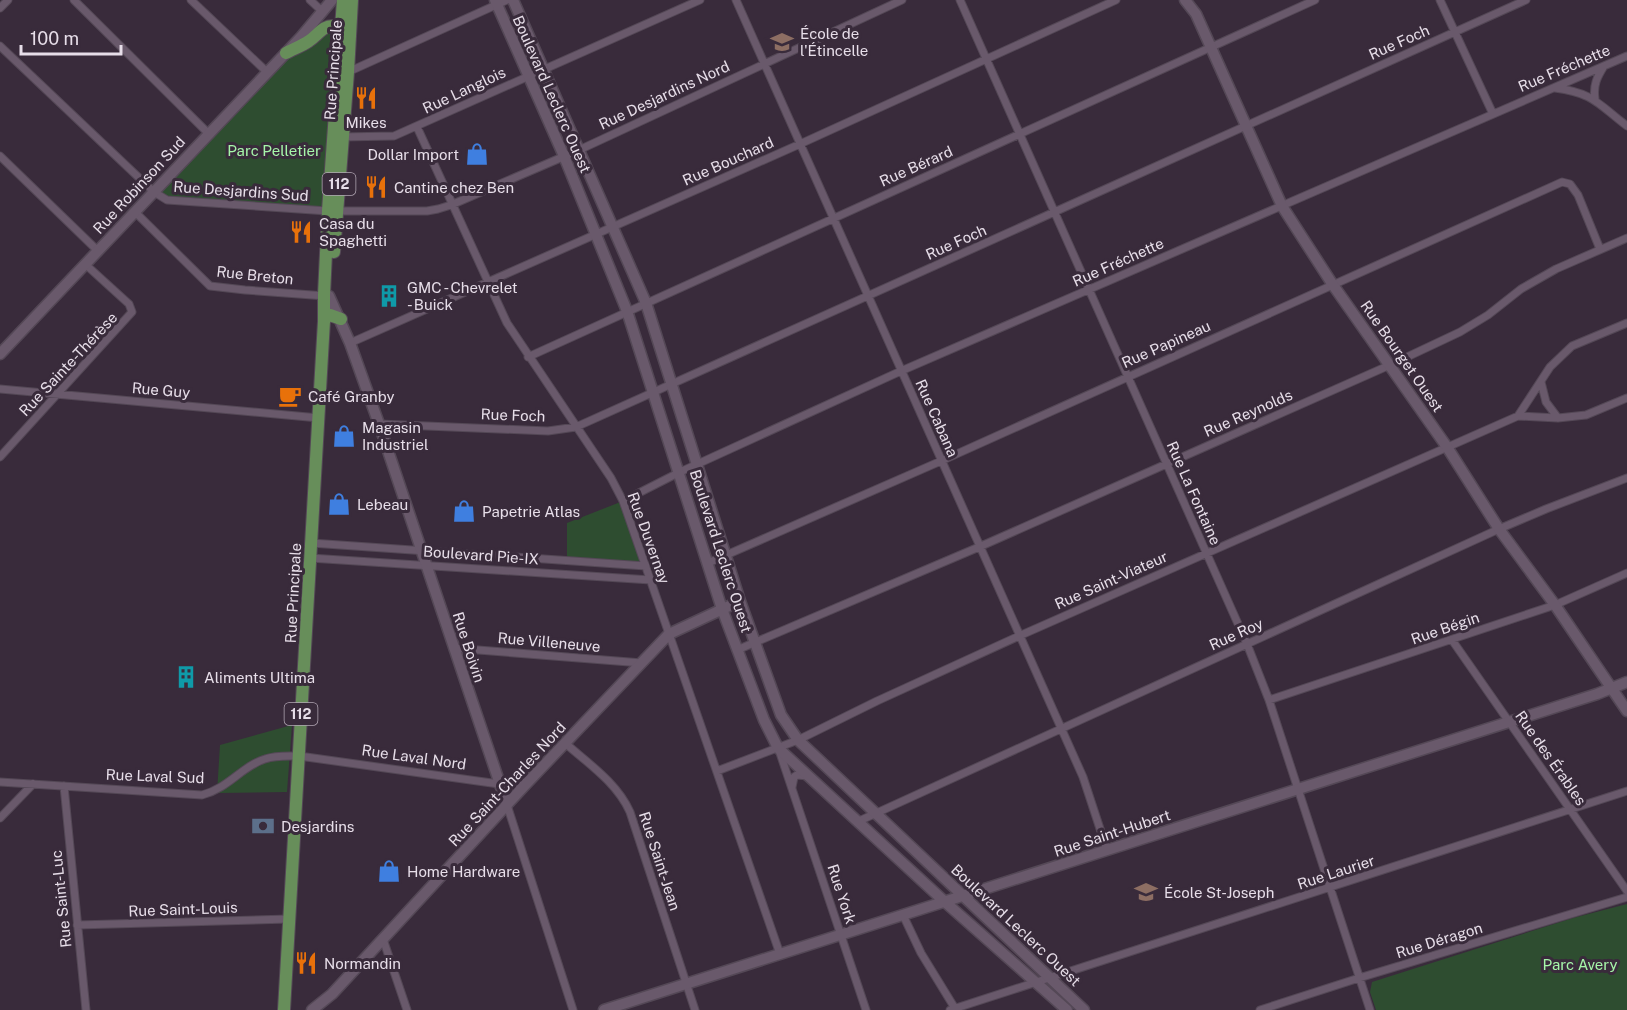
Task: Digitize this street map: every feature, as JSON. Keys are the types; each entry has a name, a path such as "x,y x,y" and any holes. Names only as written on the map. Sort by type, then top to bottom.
{"main road":[{"name":"Rue Principale","path":"284,1010 324,321 338,137 341,0"},
{"name":"Rue Principale","path":"338,137 348,72 352,0"},
{"path":"286,53 309,41 331,25 340,37"},
{"path":"324,321 330,315 341,319"}],"street":[{"path":"0,8 8,0"},
{"path":"74,0 209,134"},
{"path":"191,0 267,72"},
{"path":"310,0 323,12"},
{"name":"Rue Robinson Sud","path":"0,354 286,53 332,0"},
{"name":"Rue Robinson Sud","path":"301,37 341,0"},
{"name":"Boulevard Leclerc Ouest","path":"513,0 646,303 740,601 782,715 798,740 1084,1010"},
{"name":"Rue Langlois","path":"338,137 394,136 700,0"},
{"name":"Rue Cabana","path":"736,0 1083,777 1107,850"},
{"name":"Rue Desjardins Nord","path":"333,211 427,211 451,205 579,150 902,0"},
{"name":"Rue La Fontaine","path":"960,0 1247,644 1269,700 1370,1010"},
{"name":"Rue Bouchard","path":"350,343 800,144 1116,0"},
{"name":"Rue Bourget Ouest","path":"1185,0 1196,14 1282,206 1333,285 1447,447 1499,530 1555,604 1627,711"},
{"name":"Rue Bérard","path":"528,357 1315,0"},
{"path":"1440,0 1493,114"},
{"name":"Rue Foch","path":"379,424 548,430 576,427 1526,0"},
{"path":"348,72 500,2"},
{"name":"Boulevard Leclerc Ouest","path":"500,2 528,75 564,156 627,311 737,650 764,720 778,748 945,902 1067,1010"},
{"path":"0,46 154,192"},
{"name":"Rue Fréchette","path":"623,501 697,464 901,371 1627,56"},
{"path":"1595,99 1594,88 1597,77 1604,66"},
{"path":"1552,88 1579,93 1595,99 1627,126"},
{"name":"Rue Duvernay","path":"417,127 451,205 507,322 528,357 611,478 623,501 780,954"},
{"path":"0,156 98,250"},
{"name":"Rue Papineau","path":"708,563 1562,182 1570,184 1578,195 1600,249"},
{"name":"Rue Desjardins Sud","path":"154,192 167,200 333,211"},
{"name":"Rue Breton","path":"135,212 210,286 326,296"},
{"name":"Rue Reynolds","path":"737,650 979,547 1390,365 1460,332 1488,315 1521,289 1556,268 1627,238"},
{"name":"Rue Sainte-Thérèse","path":"0,458 132,312 129,304 85,264"},
{"name":"Rue Boivin","path":"326,296 341,319 379,424 573,1010"},
{"path":"1518,416 1550,368 1572,346 1627,323"},
{"path":"1541,382 1546,402 1558,418"},
{"name":"Rue Guy","path":"0,389 319,418"},
{"path":"1518,416 1558,418 1586,415 1627,399"},
{"name":"Rue Saint-Viateur","path":"717,771 798,740 1019,636 1518,416"},
{"name":"Rue Roy","path":"859,821 1546,509 1627,478"},
{"name":"Boulevard Pie-IX","path":"311,543 646,566"},
{"path":"360,561 361,546"},
{"path":"483,554 483,569"},
{"name":"Boulevard Pie-IX","path":"310,558 651,580"},
{"path":"536,573 537,558"},
{"path":"577,575 578,561"},
{"name":"Rue Bégin","path":"1269,700 1555,604 1627,573"},
{"name":"Rue Saint-Charles Nord","path":"312,1010 332,994 526,784 669,634 740,601"},
{"name":"Rue des Érables","path":"1452,640 1627,891"},
{"name":"Rue Villeneuve","path":"453,648 642,663"},
{"name":"Rue Saint-Hubert","path":"604,1010 1612,689 1627,682"},
{"name":"Rue Saint-Jean","path":"565,743 615,788 630,812 695,1010"},
{"name":"Rue York","path":"778,748 866,1010"},
{"name":"Rue Laval Sud","path":"0,782 202,795 219,790 262,759 272,756 299,756"},
{"name":"Rue Laval Nord","path":"299,756 499,784 526,784"},
{"path":"792,787 794,777 808,776"},
{"path":"0,818 33,784"},
{"name":"Rue Saint-Luc","path":"64,786 86,1010"},
{"name":"Rue Laurier","path":"954,1009 1627,791"},
{"name":"Rue Déragon","path":"1260,1010 1627,897"},
{"path":"903,915 921,953 954,1009"},
{"name":"Rue Saint-Louis","path":"78,925 289,919"},
{"path":"383,939 407,1010"}],"green space":[{"name":"Parc Pelletier","path":"331,29 327,80 334,85 328,211 167,200 154,192 304,38"},
{"path":"623,501 646,566 567,560 567,523"},
{"path":"292,725 287,792 217,793 220,745"},
{"name":"Parc Avery","path":"1627,904 1627,1010 1376,1010 1370,992 1372,982 1573,918"}],"place":[{"name":"École de l'Étincelle","path":"782,42"},
{"name":"Mikes","path":"366,98"},
{"name":"Dollar Import","path":"477,154"},
{"name":"Cantine chez Ben","path":"376,187"},
{"name":"Casa du Spaghetti","path":"301,232"},
{"name":"GMC - Chevrelet - Buick","path":"389,296"},
{"name":"Café Granby","path":"290,396"},
{"name":"Magasin Industriel","path":"344,436"},
{"name":"Lebeau","path":"339,504"},
{"name":"Papetrie Atlas","path":"464,511"},
{"name":"Aliments Ultima","path":"186,677"},
{"name":"Desjardins","path":"263,826"},
{"name":"Home Hardware","path":"389,871"},
{"name":"École St-Joseph","path":"1146,892"},
{"name":"Normandin","path":"306,963"}]}
